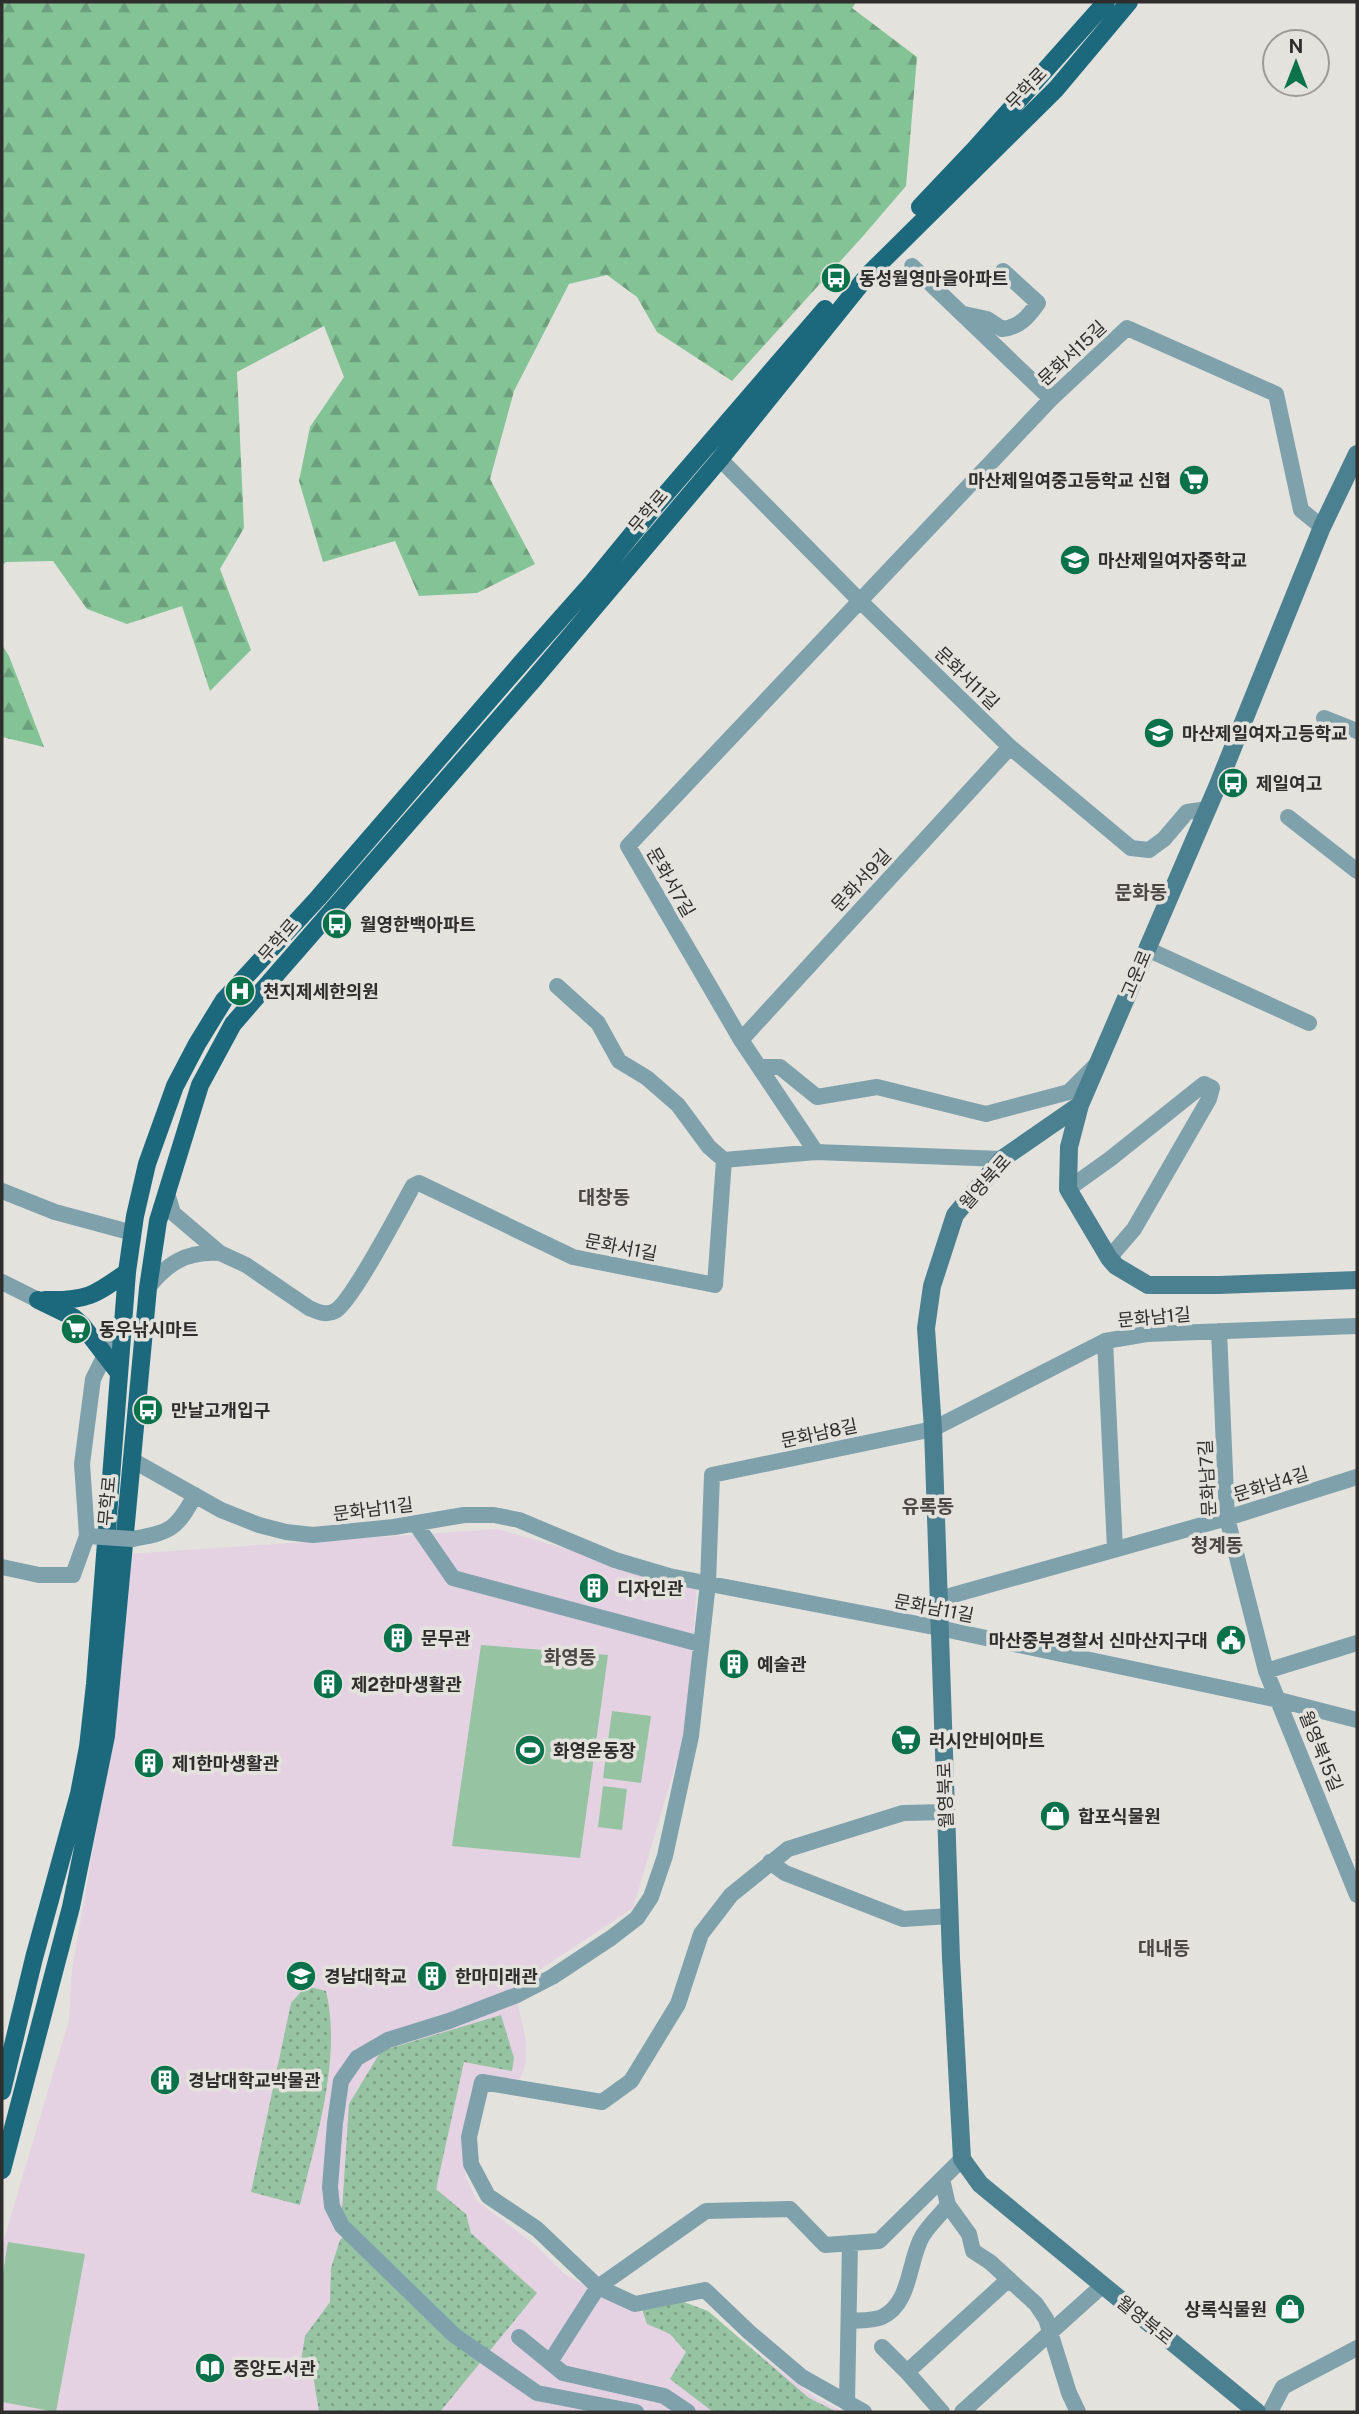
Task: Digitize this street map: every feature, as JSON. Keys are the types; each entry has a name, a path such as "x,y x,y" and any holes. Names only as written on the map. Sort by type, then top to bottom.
{"main road":[{"name":"무학로","path":"2,2091 34,1958 74,1815 88,1747 127,1272 133,1233 147,1164 175,1086 197,1044 224,1000 318,898 866,263 974,150 1106,2"},
{"name":"무학로","path":"2,2170 71,1907 106,1737 148,1288 158,1221 201,1085 233,1024 533,680 720,459 868,275 1055,89 1129,2"},
{"name":"고운로","path":"1068,1189 1069,1147 1080,1105 1208,809 1322,527 1357,454"},
{"name":"월영북로","path":"1080,1105 1002,1159 955,1215 932,1286 926,1328 933,1429 950,1916 962,2159 980,2184 1257,2412"},
{"path":"1068,1189 1108,1258 1116,1266 1148,1284 1219,1285 1357,1280"},
{"path":"38,1300 87,1298 99,1293 127,1272"},
{"path":"38,1300 73,1317 90,1334 119,1373"}],"street":[{"path":"912,266 1051,399"},
{"path":"962,314 988,319 1002,329 1020,324 1030,314 1038,303 1003,271"},
{"name":"문화서15길","path":"860,601 1051,399 1127,328 1276,394 1301,510 1322,527"},
{"name":"문화서11길","path":"720,459 860,601 1010,747 1131,848 1149,850 1164,839 1187,812 1208,809"},
{"name":"문화서7길","path":"816,1152 741,1040 628,846 860,601"},
{"path":"1324,718 1357,731"},
{"name":"문화서9길","path":"741,1040 1010,747"},
{"path":"1288,817 1357,871"},
{"path":"1147,949 1309,1023"},
{"path":"557,986 598,1023 620,1061 647,1078 678,1105 709,1147 724,1160 816,1152 1002,1159"},
{"path":"761,1067 780,1067 817,1097 877,1087 986,1114 1069,1091 1098,1063"},
{"path":"1068,1189 1204,1084 1212,1088 1209,1099 1133,1228 1108,1258"},
{"name":"문화서1길","path":"167,1193 173,1213 220,1253 268,1278 309,1308 321,1313 332,1313 346,1300 413,1186 419,1183 573,1257 715,1285 724,1160"},
{"path":"2,1191 55,1212 133,1233"},
{"path":"148,1288 166,1266 178,1260 220,1253"},
{"path":"2,1282 38,1300"},
{"path":"2,1567 39,1575 73,1575 87,1536 82,1464 93,1379 123,1319"},
{"name":"문화남1길","path":"933,1429 1105,1341 1147,1334 1357,1326"},
{"name":"문화남7길","path":"1219,1331 1227,1518 1266,1671 1279,1700"},
{"path":"1105,1341 1115,1549"},
{"name":"문화남8길","path":"708,1583 712,1475 933,1429"},
{"name":"문화남11길","path":"132,1460 220,1510 286,1532 313,1535 464,1515 494,1515 519,1520 615,1560 669,1576 939,1628 1279,1700 1357,1720"},
{"name":"문화남4길","path":"939,1599 1227,1518 1357,1477"},
{"path":"87,1536 132,1539 156,1535 182,1520 195,1495"},
{"path":"415,1523 453,1578 700,1644"},
{"path":"636,2412 537,2393 454,2334 342,2226 332,2206 330,2187 335,2123 341,2081 357,2058 388,2040 449,2021 517,1995 552,1977 611,1938 637,1917 651,1897 665,1856 691,1737 708,1583"},
{"path":"1266,1671 1357,1643"},
{"name":"월영북15길","path":"1279,1700 1357,1895"},
{"path":"864,2412 802,2378 705,2290 635,2304 598,2287 537,2229 488,2196 471,2164 469,2137 482,2082 602,2102 631,2081 678,2004 701,1934 731,1895 788,1849 903,1813 946,1812"},
{"path":"770,1863 785,1873 903,1919 950,1916"},
{"path":"550,2362 598,2287 706,2210 790,2209 825,2245 879,2241 962,2159"},
{"path":"942,2179 948,2205 969,2234 973,2251 990,2262 1036,2304 1046,2319 1069,2393 1078,2412"},
{"path":"849,2321 881,2318 894,2308 903,2294 923,2234 948,2205"},
{"path":"847,2403 850,2243"},
{"path":"907,2372 1009,2279"},
{"path":"962,2412 1102,2285"},
{"path":"519,2337 563,2373 664,2396 688,2412"},
{"path":"882,2347 942,2412"},
{"path":"1270,2412 1283,2387 1357,2348"}],"shaded area":[{"name":"경남대학교","path":"498,1529 697,1587 686,1730 633,1908 521,1982 518,2004 526,2041 526,2064 519,2081 477,2074 470,2093 464,2131 462,2151 466,2177 477,2201 534,2244 566,2275 634,2312 700,2309 815,2397 844,2412 2,2412 2,2246 69,2020 72,1970 110,1751 128,1554"}],"green space":[{"path":"2,2 856,2 852,8 917,57 906,186 732,381 657,332 637,297 607,275 569,284 514,391 490,479 535,564 477,593 419,596 395,541 323,562 299,481 310,427 344,377 324,326 237,372 244,528 220,569 251,650 210,691 182,606 127,624 87,609 53,561 6,562 2,566"},
{"path":"2,645 9,656 44,747 2,737"},
{"name":"화영운동장","path":"481,1645 608,1655 580,1858 452,1846"},
{"path":"612,1711 651,1716 641,1783 603,1778"},
{"path":"603,1786 627,1789 622,1830 598,1827"},
{"path":"306,1986 326,1991 331,2043 325,2098 300,2205 251,2192 291,2003"},
{"path":"501,2015 514,2058 512,2071 464,2062 436,2189 466,2214 471,2233 537,2293 440,2412 319,2412 314,2381 301,2361 305,2336 330,2302 331,2268 340,2240 352,2228 342,2210 349,2104 381,2051"},
{"path":"8,2242 85,2254 56,2412 2,2402 2,2279"},
{"path":"681,2301 708,2311 809,2398 837,2412 713,2412 670,2379 686,2352 670,2334 647,2324 642,2309"}],"place":[{"name":"동성월영마을아파트","path":"836,278"},
{"name":"마산제일여중고등학교 신협","path":"1194,480"},
{"name":"마산제일여자중학교","path":"1075,560"},
{"name":"마산제일여자고등학교","path":"1159,733"},
{"name":"제일여고","path":"1233,783"},
{"name":"월영한백아파트","path":"337,924"},
{"name":"천지제세한의원","path":"240,991"},
{"name":"동우낚시마트","path":"76,1329"},
{"name":"만날고개입구","path":"148,1410"},
{"name":"디자인관","path":"594,1588"},
{"name":"문무관","path":"398,1638"},
{"name":"마산중부경찰서 신마산지구대","path":"1231,1640"},
{"name":"예술관","path":"734,1664"},
{"name":"제2한마생활관","path":"328,1684"},
{"name":"러시안비어마트","path":"906,1740"},
{"name":"화영운동장","path":"530,1750"},
{"name":"제1한마생활관","path":"149,1763"},
{"name":"합포식물원","path":"1055,1816"},
{"name":"경남대학교","path":"301,1976"},
{"name":"한마미래관","path":"432,1976"},
{"name":"경남대학교박물관","path":"165,2080"},
{"name":"상록식물원","path":"1290,2309"},
{"name":"중앙도서관","path":"210,2368"}],"district":[{"name":"문화동","path":"1141,892"},
{"name":"대창동","path":"604,1197"},
{"name":"유록동","path":"928,1506"},
{"name":"청계동","path":"1217,1545"},
{"name":"화영동","path":"570,1657"},
{"name":"대내동","path":"1164,1948"}]}
